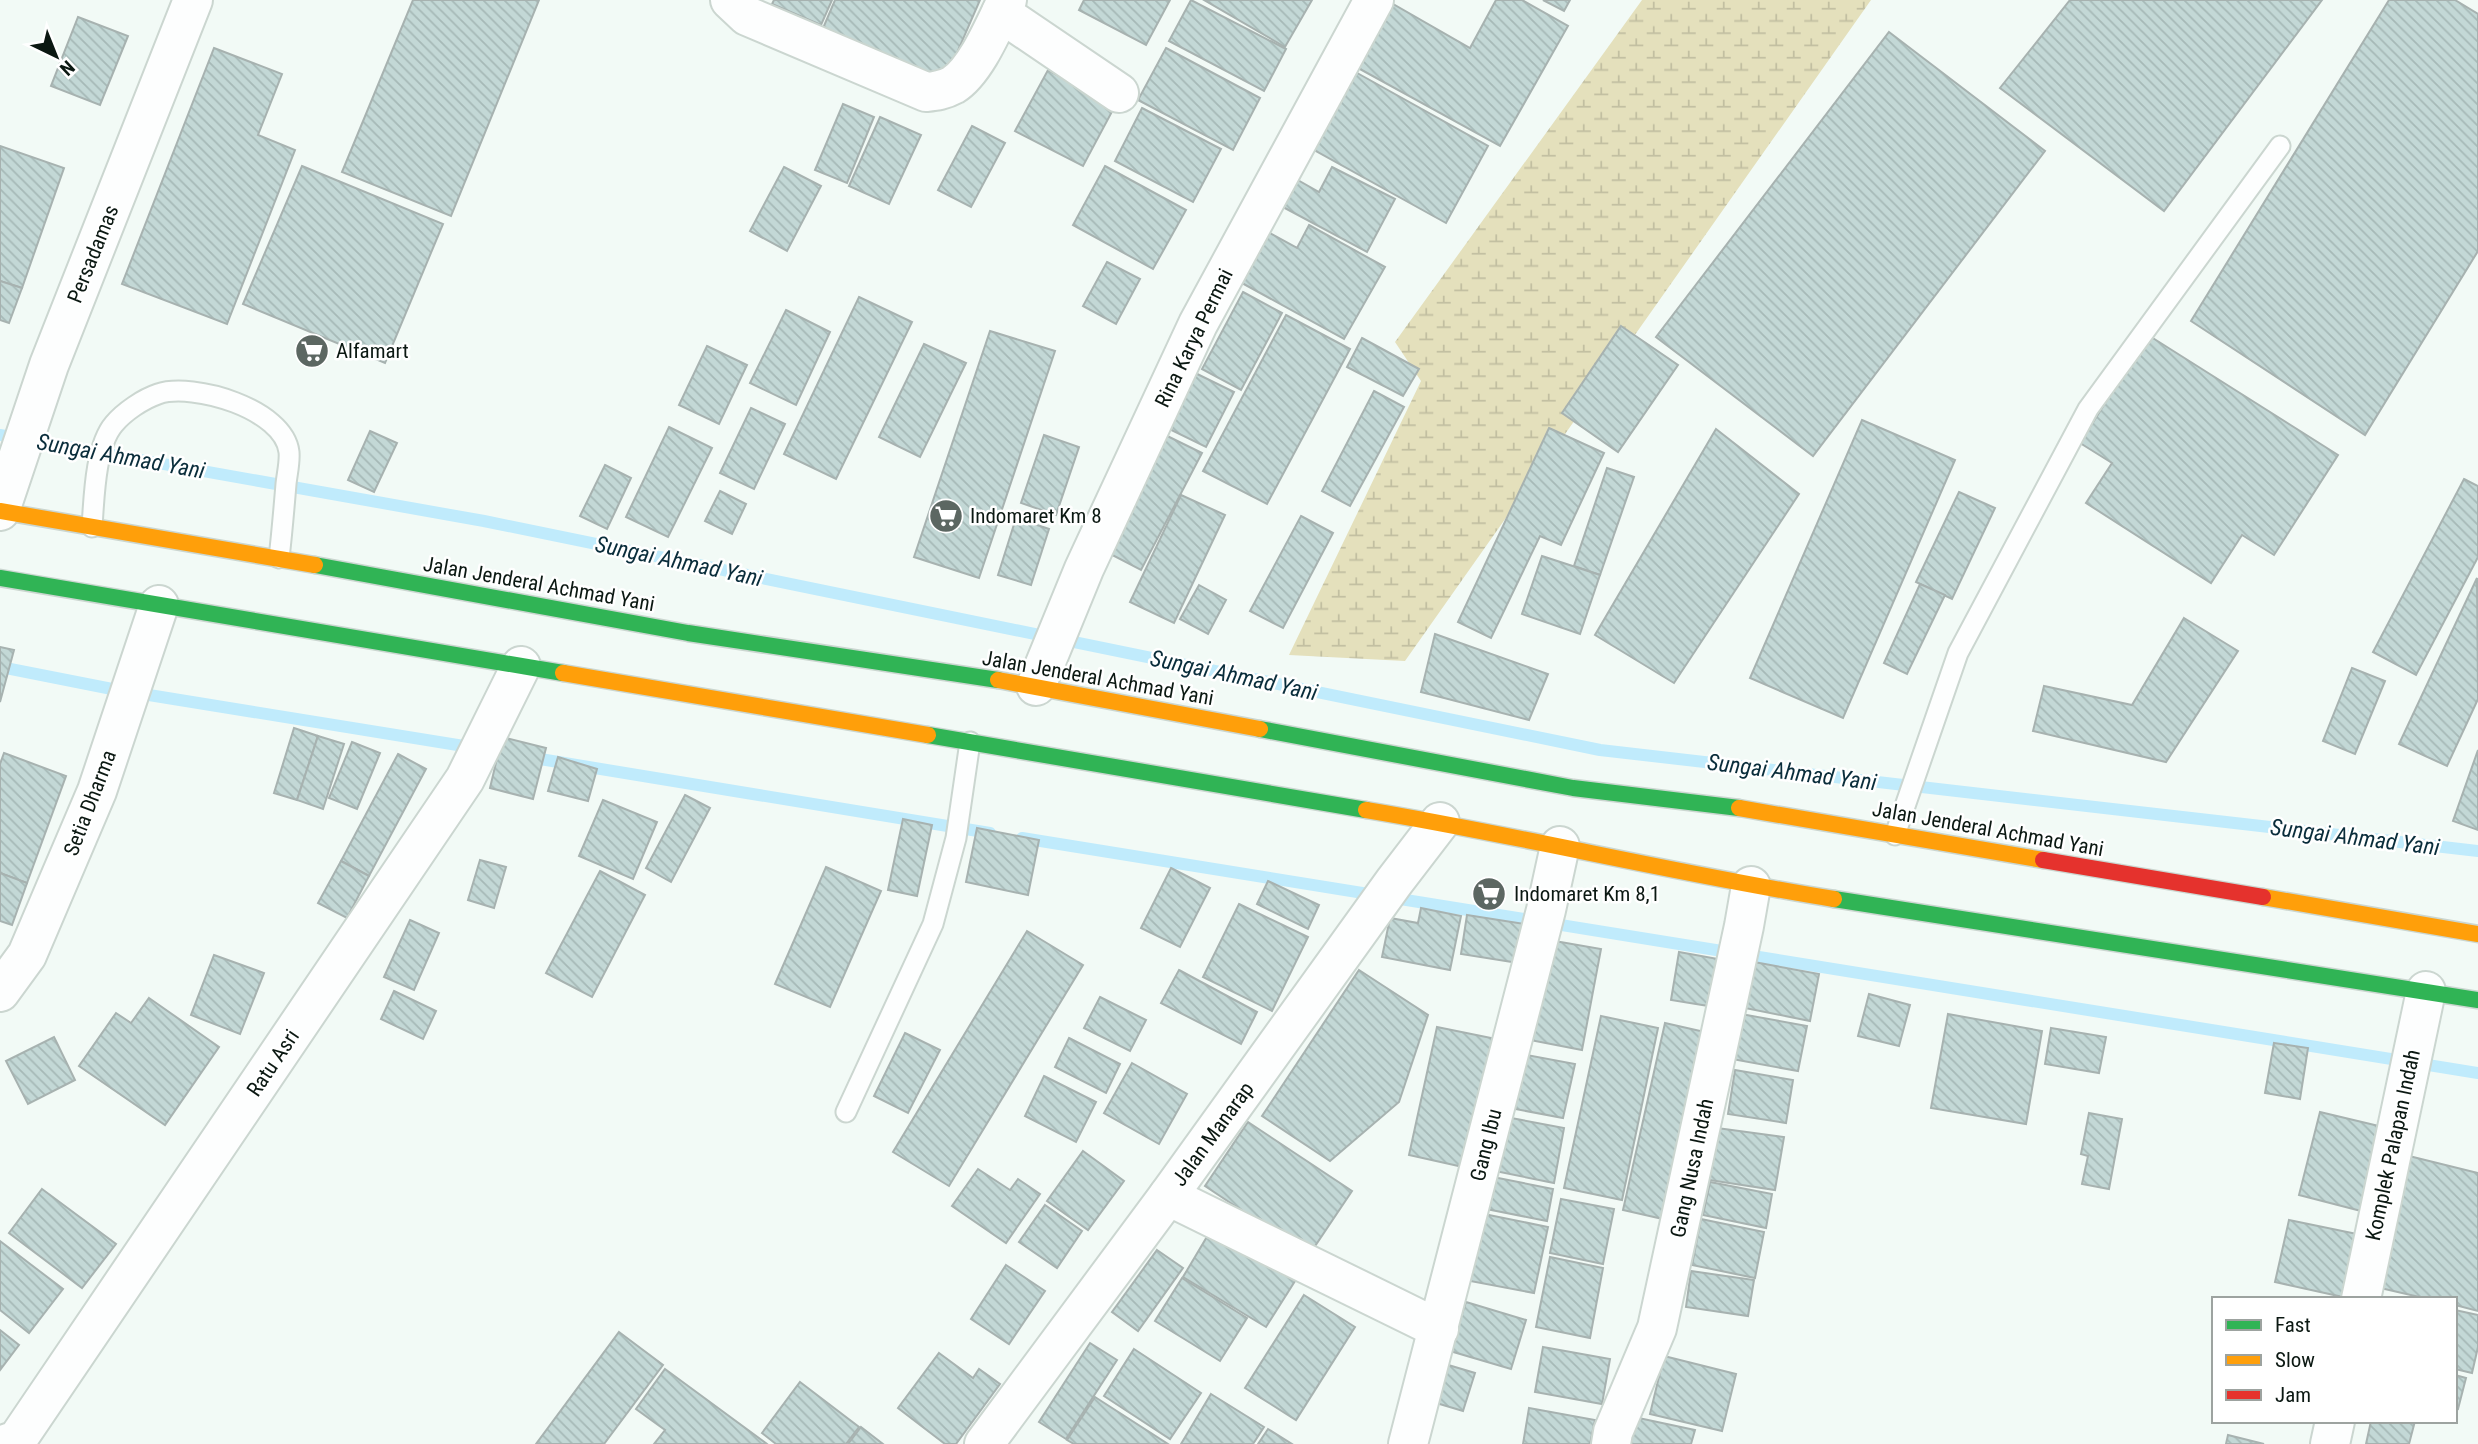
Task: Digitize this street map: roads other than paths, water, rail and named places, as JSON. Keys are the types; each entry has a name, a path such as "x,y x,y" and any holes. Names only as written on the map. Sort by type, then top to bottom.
{"highway":[{"name":"Jalan Jenderal Achmad Yani","path":"0,511 279,558 688,633 1036,687 1573,788 1752,810 2478,934"},
{"path":"0,578 1440,822 1751,886 2478,1000"},
{"path":"688,633 689,654"},
{"path":"689,674 689,694"}],"street":[{"name":"Persadamas","path":"0,511 49,365 193,0"},
{"path":"730,0 747,16 926,92 943,90 956,83 974,63 1004,6 1119,93"},
{"name":"Rina Karya Permai","path":"1036,687 1084,569 1198,324 1374,0"},
{"name":"Setia Dharma","path":"0,992 27,955 97,791 159,605"},
{"name":"Ratu Asri","path":"5,1444 17,1440 465,779 521,666"},
{"name":"Jalan Manarap","path":"984,1444 1440,822"},
{"name":"Gang Ibu","path":"1408,1444 1546,910 1560,846"},
{"name":"Gang Nusa Indah","path":"1611,1444 1613,1432 1657,1328 1751,886"},
{"name":"Komplek Palapan Indah","path":"2361,1297 2426,991"},
{"path":"1168,1196 1439,1329"},
{"path":"2330,1444 2335,1423"}],"lane":[{"path":"1895,835 1958,653 2088,409 2280,146"},
{"path":"92,527 97,473 102,449 113,425 138,404 160,393 220,396 262,414 278,431 289,450 279,558"},
{"path":"846,1112 933,924 956,838 970,742"}],"waterway":[{"name":"Sungai Ahmad Yani","path":"0,435 484,521 1600,750 2478,851"},
{"name":"Sungai Ahmad Yani","path":"0,667 112,689 476,748"},
{"name":"Sungai Ahmad Yani","path":"528,757 990,833"},
{"name":"Sungai Ahmad Yani","path":"1022,838 2478,1073"}],"place":[{"name":"Alfamart","path":"312,351"},
{"name":"Indomaret Km 8","path":"946,516"},
{"name":"Indomaret Km 8,1","path":"1489,894"}]}
